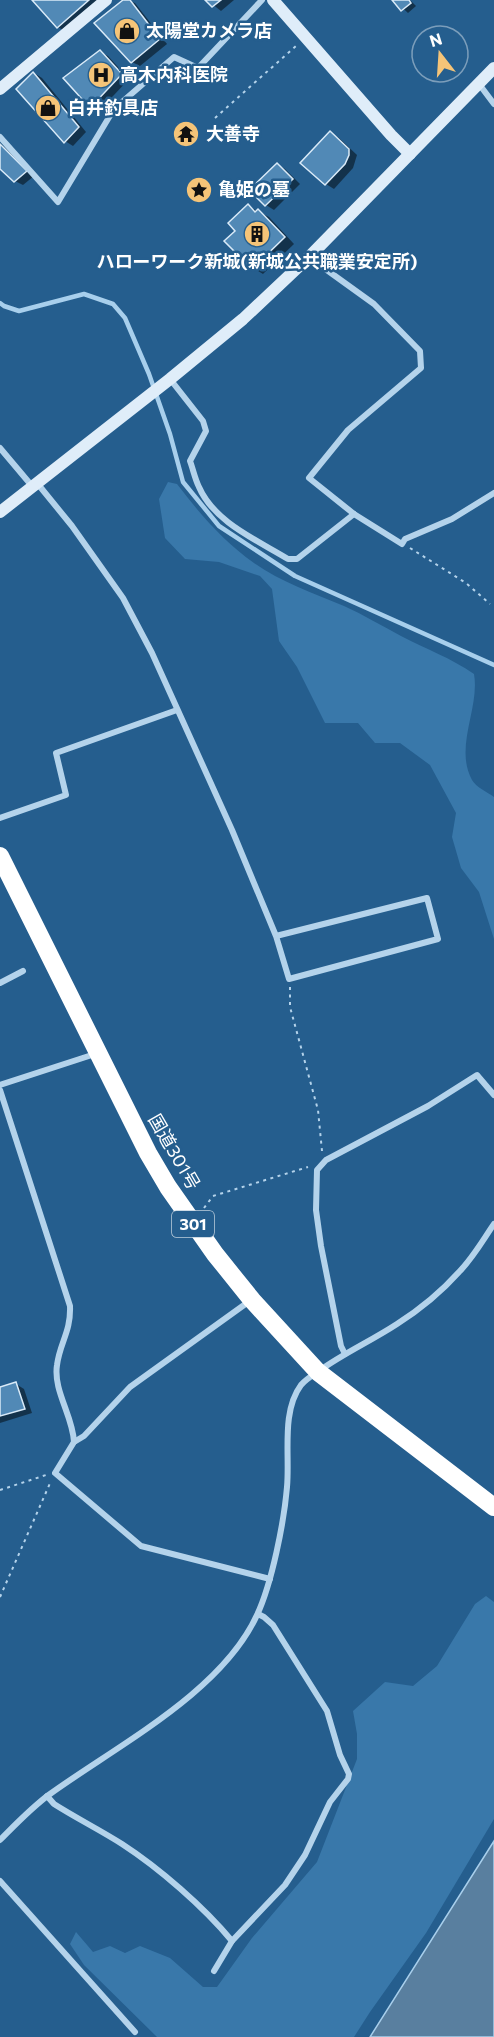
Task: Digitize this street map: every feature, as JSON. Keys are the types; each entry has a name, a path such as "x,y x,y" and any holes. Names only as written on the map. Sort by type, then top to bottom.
{"highway":[{"name":"国道301号","path":"0,856 148,1152 192,1222 252,1300 318,1372 494,1507"}],"street":[{"path":"0,89 105,0"},
{"path":"0,137 58,202 114,108 174,57 198,68 262,0"},
{"path":"273,0 410,154"},
{"path":"0,512 243,319 310,256 494,69"},
{"path":"479,84 494,104"},
{"path":"310,256 374,304 420,351 421,368 348,430 309,478 354,514 402,544 405,539 452,519 494,493"},
{"path":"166,382 203,421 206,431 190,461 199,487 207,501 222,517 288,559 297,559 354,514"},
{"path":"0,448 72,526 123,598 152,653 205,768 276,936 289,978 438,939 427,898 276,936"},
{"path":"0,818 66,795 56,753 177,710"},
{"path":"0,982 23,971"},
{"path":"0,1085 98,1053"},
{"path":"345,1354 341,1346 321,1246 316,1210 317,1170 321,1164 353,1145 428,1106 477,1075 494,1095"},
{"path":"0,1090 70,1306 71,1322 57,1365 58,1386 74,1430 74,1442"},
{"path":"0,1840 47,1796 197,1690 224,1665 245,1637 258,1614 270,1579 287,1488 292,1398 303,1383 318,1372 397,1324 437,1293 460,1271 494,1224"},
{"path":"252,1300 138,1380 84,1436 74,1442 55,1473 141,1546 270,1579"},
{"path":"214,1971 232,1941 285,1885 305,1855 330,1802 348,1779 349,1774 340,1755 327,1711 273,1625 258,1614"},
{"path":"47,1796 54,1804 149,1863 217,1922 232,1941"},
{"path":"0,1881 135,2032"}],"path":[{"path":"215,118 306,37"},
{"path":"402,544 466,583 490,604"},
{"path":"192,1222 213,1196 321,1164 323,1147 318,1110 290,1007 289,978"},
{"path":"0,1490 55,1473"},
{"path":"0,1597 55,1473"}],"shaded area":[{"path":"168,482 177,484 222,536 264,570 351,609 474,674 474,700 466,741 466,754 467,767 472,780 494,797 494,939 479,892 461,868 452,837 456,813 430,765 400,743 375,743 358,723 325,723 297,667 279,641 272,589 260,576 219,562 185,559 165,538 159,499"},
{"path":"486,1596 494,1602 494,1819 426,1933 354,2037 157,2037 84,1965 70,1944 76,1932 93,1952 110,1946 125,1953 140,1946 170,1958 203,1987 217,1987 252,1938 317,1862 357,1759 357,1734 353,1711 385,1682 413,1686 437,1666 475,1604"},
{"path":"494,1841 494,2037 370,2037"}],"building":[{"path":"32,0 89,0 57,28"},
{"name":"太陽堂カメラ店","path":"123,0 130,0 160,39 131,63 94,23"},
{"path":"205,0 221,0 212,7"},
{"path":"392,0 409,0 411,3 401,11"},
{"path":"100,50 122,74 90,108 63,78"},
{"name":"白井釣具店","path":"33,72 79,127 64,143 16,89"},
{"path":"330,131 349,149 349,155 345,164 325,185 300,163"},
{"path":"0,144 27,171 14,182 0,169"},
{"path":"277,163 293,179 265,206 249,190"},
{"name":"ハローワーク新城(新城公共職業安定所)","path":"248,204 255,212 258,209 285,237 252,269 224,241 235,231 228,223"},
{"path":"16,1382 25,1409 0,1416 0,1387"}],"waterway":[{"path":"0,303 19,311 84,294 113,304 125,318 149,374 170,434 183,482 219,526 295,576 494,665"}],"place":[{"name":"太陽堂カメラ店","path":"127,31"},
{"name":"高木内科医院","path":"101,75"},
{"name":"白井釣具店","path":"48,108"},
{"name":"大善寺","path":"186,134"},
{"name":"亀姫の墓","path":"199,190"},
{"name":"ハローワーク新城(新城公共職業安定所)","path":"257,234"}]}
